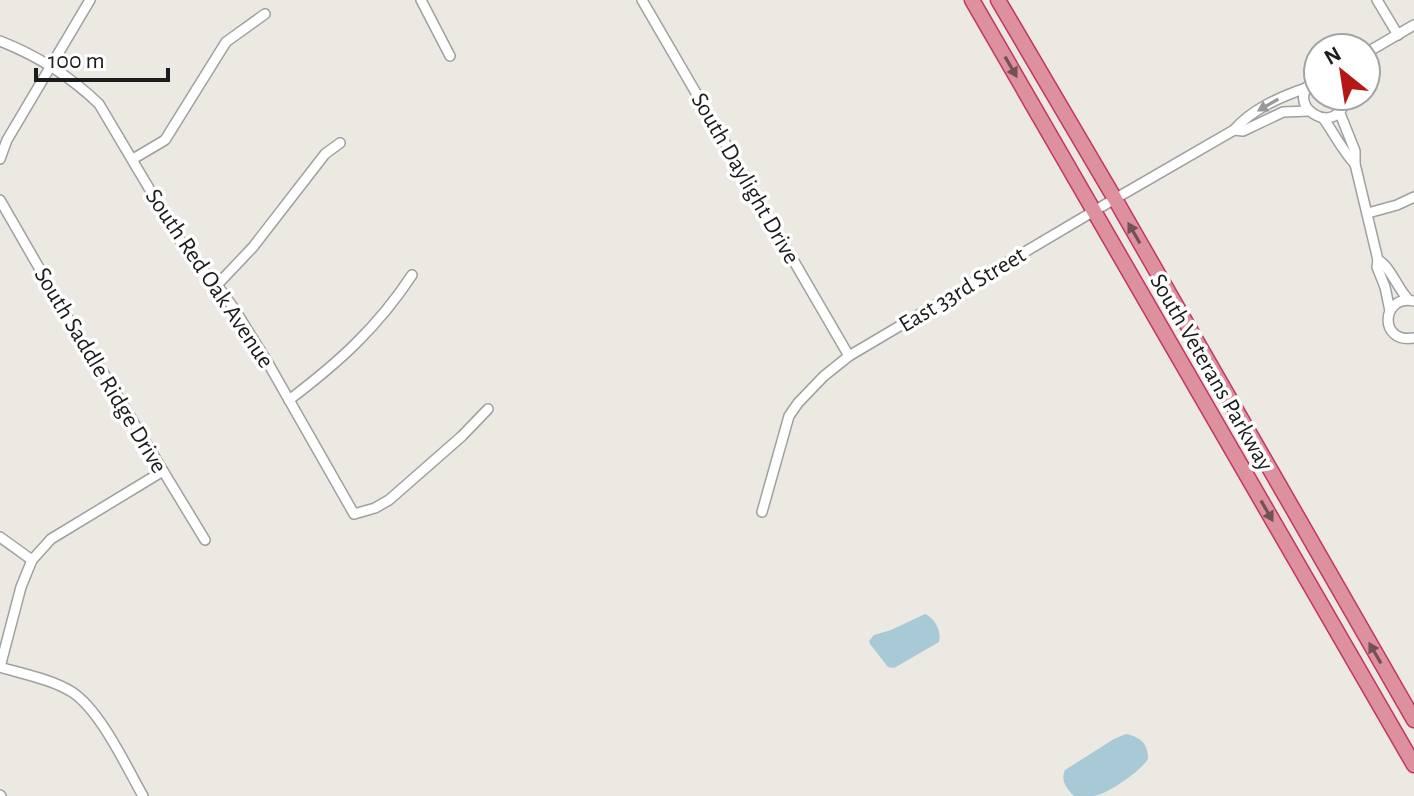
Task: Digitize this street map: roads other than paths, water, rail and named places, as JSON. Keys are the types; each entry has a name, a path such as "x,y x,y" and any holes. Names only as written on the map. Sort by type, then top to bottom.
{"highway":[{"name":"South Veterans Parkway","path":"972,0 1414,765"},
{"name":"South Veterans Parkway","path":"998,0 1414,720"}],"street":[{"path":"0,159 7,140 90,0"},
{"path":"421,0 450,56"},
{"name":"South Daylight Drive","path":"642,0 849,356"},
{"path":"1377,0 1398,35"},
{"path":"133,159 165,140 226,42 265,14"},
{"path":"1382,44 1414,25"},
{"name":"South Red Oak Avenue","path":"0,41 52,66 99,104 188,254 235,310 354,514 389,500 488,409"},
{"name":"East 33rd Street","path":"762,512 789,416 808,391 849,356 1234,130 1243,119 1302,89"},
{"name":"East 33rd Street","path":"1234,130 1243,131 1283,112 1302,111"},
{"path":"1311,112 1323,118 1355,164"},
{"path":"1323,118 1338,112"},
{"path":"1339,112 1355,151 1355,164 1368,213 1377,267 1390,311 1388,323 1395,334 1406,339 1414,338"},
{"path":"217,285 253,247 325,154 340,143"},
{"path":"1368,213 1414,197"},
{"name":"South Saddle Ridge Drive","path":"0,200 76,332 205,540"},
{"path":"1378,260 1386,264 1394,281 1411,300"},
{"path":"289,400 351,350 412,275"},
{"path":"1390,311 1399,302 1411,300"},
{"path":"143,796 94,712 82,699 61,686 0,667 21,587 32,560 51,539 163,471"},
{"path":"0,537 32,560"}],"water":[{"path":"925,614 937,626 939,642 894,668 888,667 869,641 874,635"},
{"path":"1126,734 1145,745 1148,759 1144,764 1108,791 1094,796 1074,796 1064,781 1065,770"}]}
